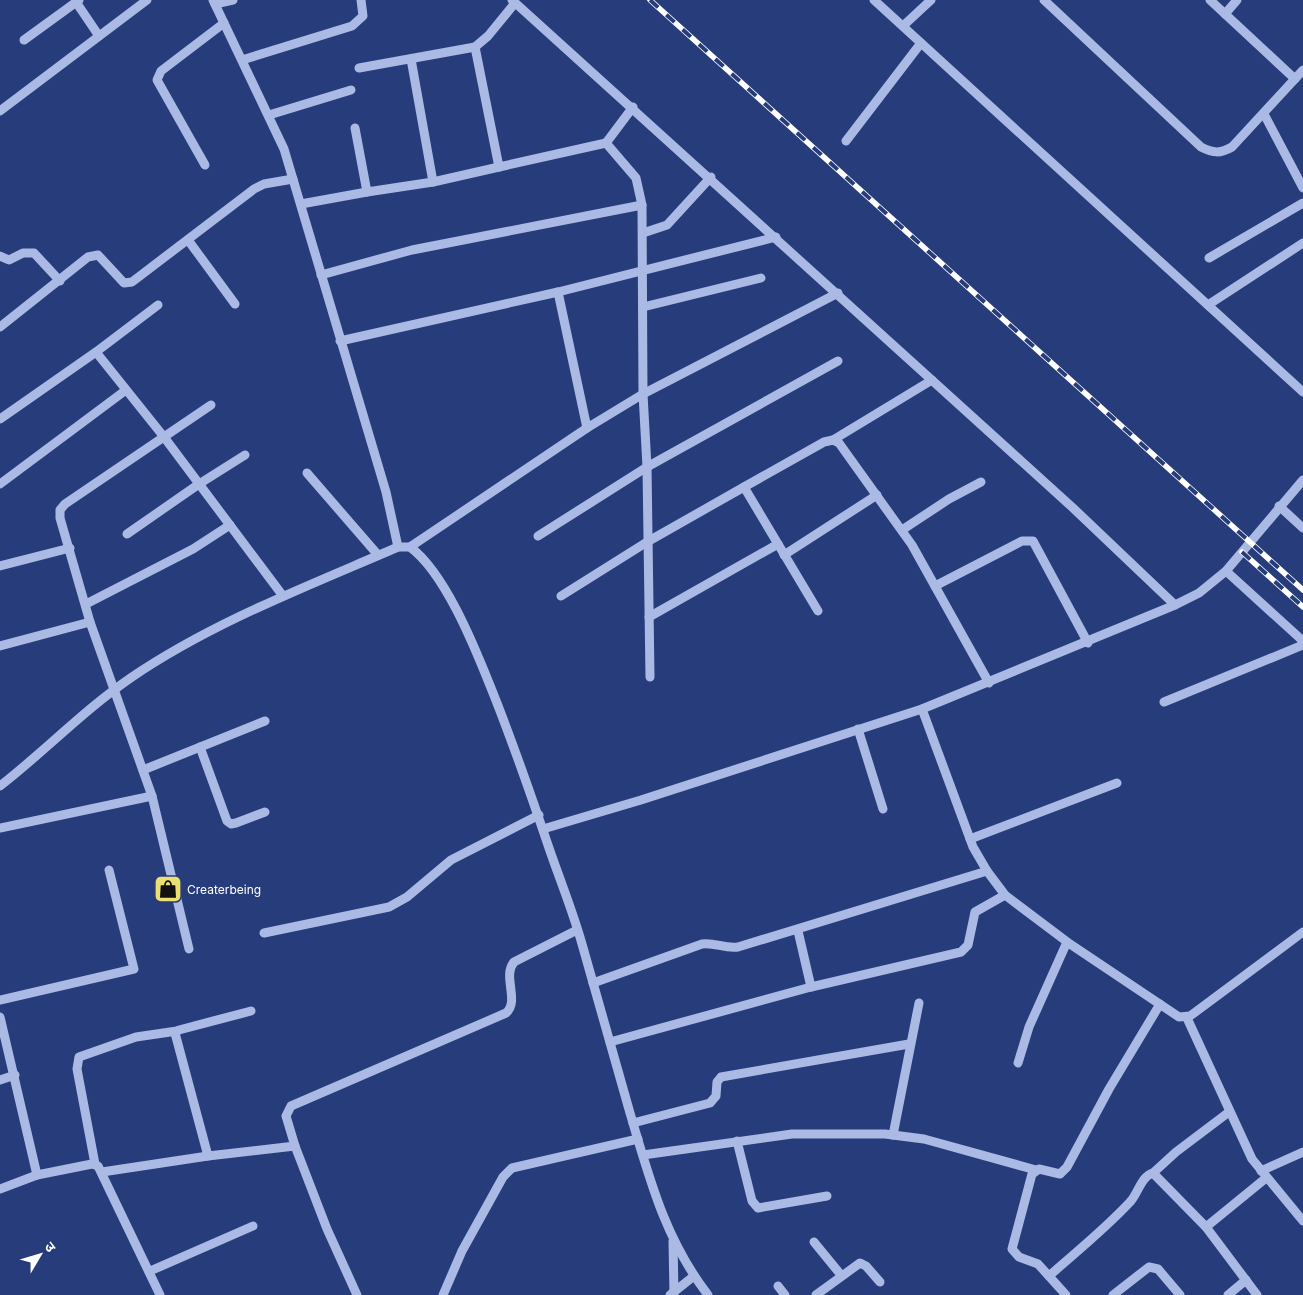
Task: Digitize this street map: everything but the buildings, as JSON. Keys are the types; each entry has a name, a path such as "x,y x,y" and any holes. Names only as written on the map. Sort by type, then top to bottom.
{"street":[{"path":"0,111 147,0"},
{"path":"233,0 214,2 284,149 386,492 398,547"},
{"path":"242,60 352,26 363,16 361,0"},
{"path":"874,0 1303,392"},
{"path":"903,26 931,0"},
{"path":"1044,0 1201,147 1213,153 1223,152 1232,147 1303,70"},
{"path":"1210,0 1295,79"},
{"path":"1225,14 1237,0"},
{"path":"24,40 77,1 99,36"},
{"path":"359,68 475,47 488,36 514,1 1072,507 1174,605"},
{"path":"205,165 157,80 161,71 224,23"},
{"path":"846,140 922,43"},
{"path":"475,47 499,167"},
{"path":"411,59 433,182"},
{"path":"269,115 351,90"},
{"path":"301,204 433,182 606,143 633,107"},
{"path":"1264,114 1303,188"},
{"path":"355,128 367,192"},
{"path":"606,143 636,178 642,205 643,394 647,466 650,677"},
{"path":"642,233 667,225 711,178"},
{"path":"0,326 93,255 102,259 121,281 128,284 254,189 264,184 293,179"},
{"path":"1209,258 1303,203"},
{"path":"321,274 412,250 642,205"},
{"path":"340,341 558,292 776,237"},
{"path":"188,240 235,304"},
{"path":"1208,305 1303,243"},
{"path":"0,256 9,260 29,252 34,253 60,281"},
{"path":"643,307 762,278"},
{"path":"558,292 587,428"},
{"path":"0,786 113,690 156,662 283,596 398,547 410,547 587,428 643,394 838,293"},
{"path":"0,419 96,352 158,305"},
{"path":"96,352 164,437 283,596"},
{"path":"538,536 647,466 838,361"},
{"path":"561,596 647,542 824,442 833,440 932,380"},
{"path":"0,484 126,390"},
{"path":"190,949 152,796 90,622 60,518 60,510 65,504 211,405"},
{"path":"833,440 839,443 902,530 989,683"},
{"path":"127,534 245,455"},
{"path":"307,473 378,555"},
{"path":"543,829 641,800 922,709 989,683 1174,605 1199,593 1226,571 1279,506 1303,480"},
{"path":"902,530 949,499 981,482"},
{"path":"744,487 818,611"},
{"path":"784,555 877,495"},
{"path":"1279,506 1303,528"},
{"path":"86,604 193,549 230,525"},
{"path":"935,586 1022,541 1032,541 1088,642"},
{"path":"649,617 778,544"},
{"path":"410,547 431,570 477,652 539,815 577,930 654,1193 673,1241 708,1295"},
{"path":"0,566 70,548"},
{"path":"1226,571 1303,641"},
{"path":"0,646 90,622"},
{"path":"1164,702 1303,645"},
{"path":"922,709 970,839 987,871 1005,896 1067,942 1179,1017 1187,1018 1303,932"},
{"path":"142,770 264,721"},
{"path":"858,729 883,809"},
{"path":"200,747 227,821 231,824 236,823 265,812"},
{"path":"970,839 1117,783"},
{"path":"0,828 152,796"},
{"path":"264,932 389,907 407,898 451,860 539,815"},
{"path":"0,1000 134,969 109,870"},
{"path":"593,983 702,944 711,944 725,948 738,947 798,931 987,871"},
{"path":"610,1042 811,987 961,952 968,944 975,912 1005,896"},
{"path":"357,1295 326,1229 296,1146 286,1116 292,1106 506,1014 512,1006 510,972 514,962 577,930"},
{"path":"798,931 811,987"},
{"path":"1018,1063 1029,1027 1067,942"},
{"path":"893,1135 909,1044 919,1002"},
{"path":"643,1155 792,1134 893,1135 924,1139 1036,1170 1060,1174 1068,1167 1109,1089 1160,1004"},
{"path":"160,1295 102,1172 95,1164 77,1069 79,1057 136,1037 176,1031 251,1011"},
{"path":"1187,1018 1248,1152 1263,1174 1303,1221"},
{"path":"1,1022 38,1175"},
{"path":"176,1031 175,1035 208,1156"},
{"path":"633,1123 710,1103 716,1096 717,1082 721,1077 909,1044"},
{"path":"0,1080 14,1074"},
{"path":"1049,1276 1121,1212 1136,1195 1144,1178 1153,1173 1176,1152 1230,1112"},
{"path":"443,1295 462,1250 503,1177 512,1168 638,1139"},
{"path":"738,1141 752,1202 758,1208 828,1196"},
{"path":"102,1172 208,1156 296,1146"},
{"path":"1206,1227 1263,1174 1303,1152"},
{"path":"0,1189 38,1175 95,1164"},
{"path":"1036,1170 1032,1174 1012,1250 1019,1257 1038,1264 1066,1295"},
{"path":"1153,1173 1206,1227 1257,1295"},
{"path":"150,1271 253,1226"},
{"path":"672,1294 673,1241"},
{"path":"814,1242 841,1275"},
{"path":"816,1295 860,1263 866,1266 880,1282"},
{"path":"1113,1295 1149,1266 1158,1269 1180,1295"},
{"path":"672,1294 694,1276"},
{"path":"1228,1295 1246,1280"},
{"path":"778,1286 785,1295"}],"railway":[{"path":"650,0 1303,590"},
{"path":"1242,552 1303,607"}],"place":[{"name":"Createrbeing","path":"168,889"}]}
